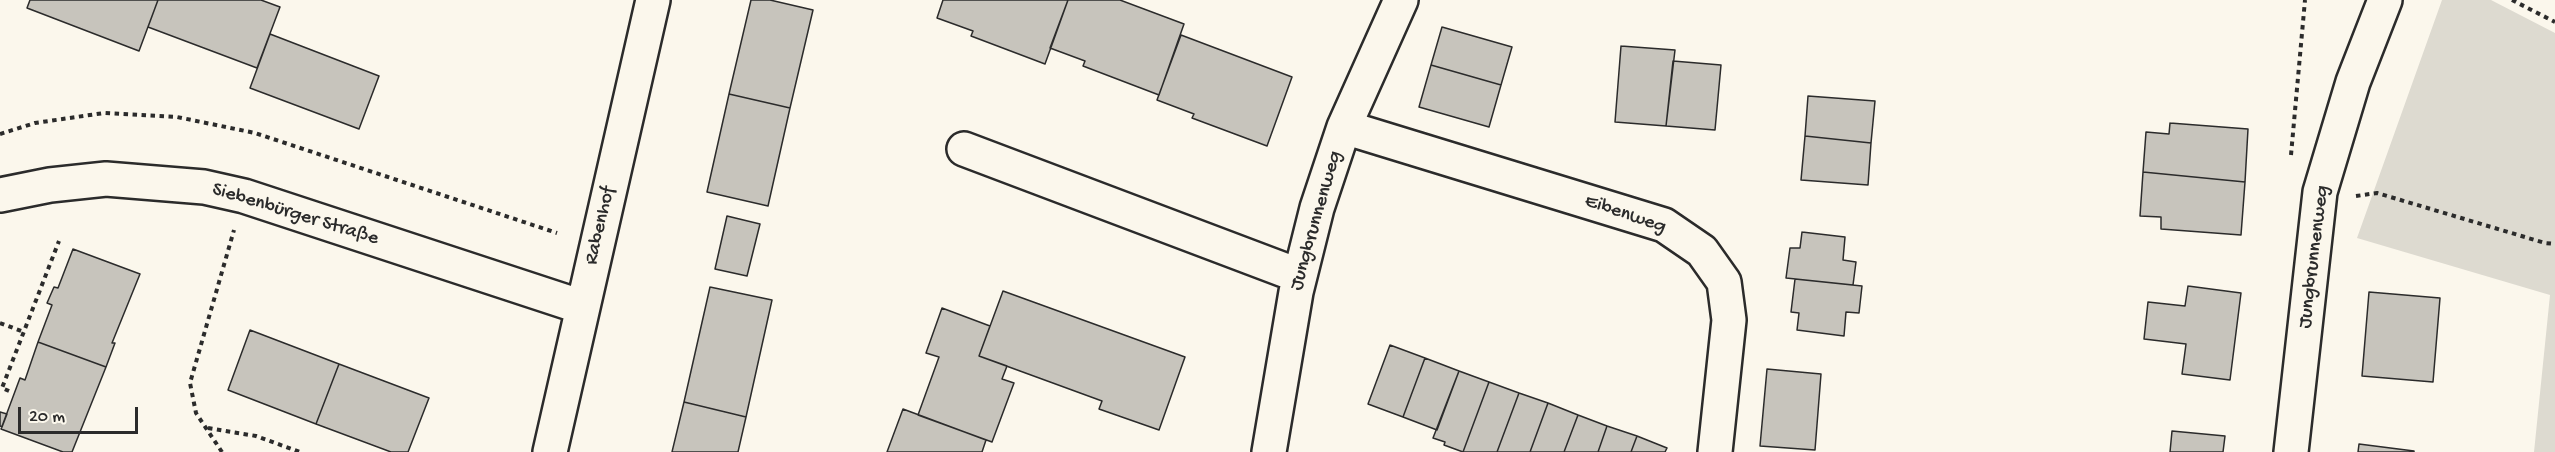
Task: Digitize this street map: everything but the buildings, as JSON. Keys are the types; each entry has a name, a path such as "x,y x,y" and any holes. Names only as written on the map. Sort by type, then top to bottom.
{"street":[{"name":"Rabenhof","path":"550,452 653,0"},
{"name":"Jungbrunnenweg","path":"1269,452 1300,276 1317,208 1344,127 1401,0"},
{"name":"Jungbrunnenweg","path":"2291,452 2320,192 2353,82 2385,0"},
{"name":"Eibenweg","path":"1344,127 1664,225 1702,251 1724,282 1730,320 1715,452"},
{"path":"964,149 1300,276"},
{"name":"Siebenbürger Straße","path":"0,195 50,185 106,178 204,187 244,196 582,307"}],"path":[{"path":"2305,0 2289,150 2297,181 2320,192 2356,196 2377,193 2555,244"},
{"path":"2512,0 2555,22"},
{"path":"0,135 35,123 104,113 177,117 255,133 558,233"},
{"path":"222,452 196,413 190,383 244,196"},
{"path":"9,391 2,388 59,241"},
{"path":"0,323 24,332"},
{"path":"208,428 256,436 300,452"}],"shaded area":[{"path":"2442,0 2491,0 2555,33 2555,452 2534,452 2550,295 2357,238"}]}
